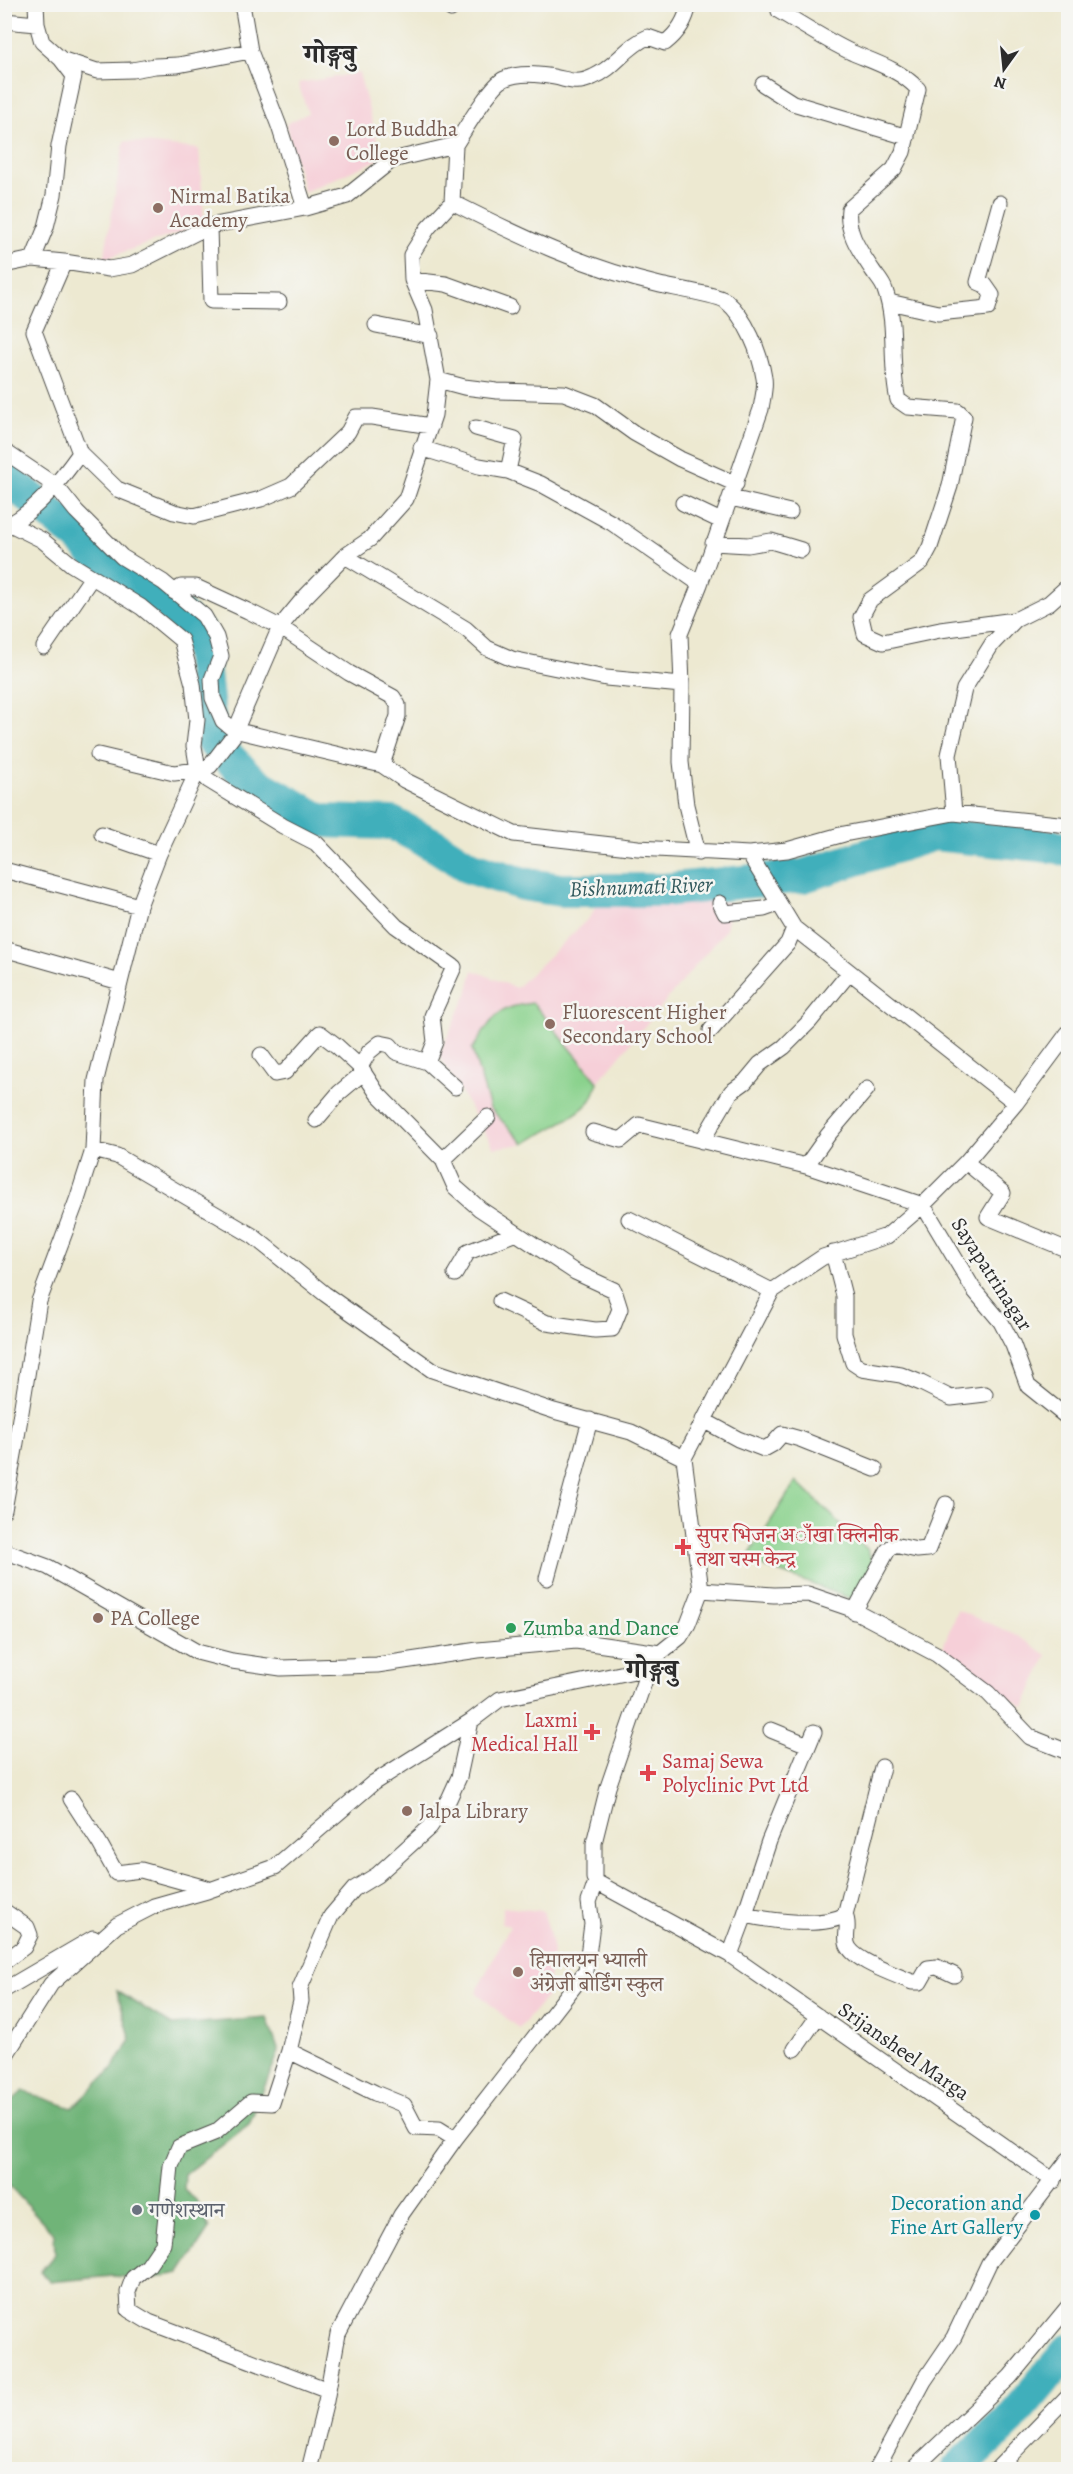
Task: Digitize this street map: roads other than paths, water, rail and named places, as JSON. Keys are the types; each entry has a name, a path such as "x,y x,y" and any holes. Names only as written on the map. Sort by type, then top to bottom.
{"street":[{"path":"33,259 46,227 54,195 59,147 74,76 61,59 42,42 37,24 36,4"},
{"path":"242,4 250,51 279,126 305,208"},
{"path":"4,1510 10,1447 39,1301 93,1150 96,1080 139,906 159,854 204,768 234,733 280,627 303,598 345,556 370,539 406,499 421,448 431,426 438,380 425,310 412,280 411,255 428,228 452,202 455,145 502,80 519,74 541,75 576,83 595,77 634,43 648,37 665,43 674,36 687,16 689,4"},
{"path":"777,7 835,44 884,64 908,78 918,89 903,152 894,169 849,209 847,225 884,286 889,302 894,337 894,386 898,399 908,406 958,411 964,417 950,486 930,547 922,562 870,600 861,617 865,634 883,642 940,630 1015,620 1049,603 1068,586"},
{"path":"4,21 37,24"},
{"path":"61,59 97,70 132,70 178,65 250,51"},
{"path":"763,84 793,103 907,137"},
{"path":"4,265 33,259 110,269 132,265 208,226 305,208 348,196 392,160 455,145"},
{"path":"452,202 519,236 586,263 645,281 724,299 737,313 757,351 765,380 761,410 700,584 680,634 681,762 686,805 698,853"},
{"path":"889,302 938,313 988,308 992,295 985,285 978,282 999,203"},
{"path":"208,226 211,301 279,302"},
{"path":"64,262 34,331 80,453 117,489 174,512 194,516 261,499 291,486 348,432 356,417 372,417 431,426"},
{"path":"412,280 446,284 510,307"},
{"path":"376,325 431,336"},
{"path":"438,380 464,387 497,391 564,393 595,405 634,433 733,491 790,512"},
{"path":"476,428 515,439 508,471"},
{"path":"421,448 479,466 508,471 541,484 612,523 700,584"},
{"path":"4,451 52,489 122,557 163,582 204,616 216,637 221,656 212,679 213,698 223,721 234,733 382,765 404,780 514,834 698,853 749,854 787,850 844,834 954,813 1068,825"},
{"path":"80,453 52,489 9,523 42,540 71,564 141,607 182,640 193,684 197,720 194,746 208,780 283,826 316,843 396,926 454,967 432,1016 435,1042 427,1062"},
{"path":"683,503 721,521"},
{"path":"713,543 748,545 771,541 801,550"},
{"path":"345,556 466,628 487,648 512,659 606,678 682,685"},
{"path":"44,647 92,577"},
{"path":"174,592 181,587 196,587 280,627 349,673 393,697 398,705 398,716 382,765"},
{"path":"954,813 949,756 964,690 992,644 1015,620"},
{"path":"98,755 174,773 204,768"},
{"path":"102,834 159,854"},
{"path":"749,854 794,928 1016,1103"},
{"path":"4,870 57,886 90,891 139,906"},
{"path":"720,903 725,913 764,909 777,902"},
{"path":"711,1030 745,995 768,964 788,943 794,928"},
{"path":"4,949 120,982"},
{"path":"702,1141 731,1092 745,1082 760,1064 784,1047 810,1021 850,972"},
{"path":"261,1055 275,1074 285,1072 320,1033 362,1070 376,1093 443,1160 455,1187 480,1209 574,1272 614,1290 620,1309 612,1329 595,1330 547,1323 500,1301"},
{"path":"309,2469 328,2390 338,2334 401,2215 455,2139 586,1971 592,1924 589,1902 596,1882 594,1843 608,1787 648,1668 660,1653 680,1637 688,1624 700,1590 684,1458 772,1291 823,1257 887,1236 923,1205 966,1162 1016,1103 1068,1033"},
{"path":"316,1120 362,1070 369,1052 380,1043 390,1045 396,1052 427,1062 455,1088"},
{"path":"806,1166 828,1135 867,1089"},
{"path":"443,1160 488,1116"},
{"path":"593,1132 621,1140 639,1125 806,1166 923,1205"},
{"path":"93,1150 117,1156 253,1236 325,1294 432,1370 554,1411 632,1432 684,1458"},
{"path":"966,1162 1003,1193 988,1217 1068,1250"},
{"name":"Sayapatrinagar","path":"923,1205 974,1290 1001,1322 1013,1345 1028,1386 1068,1418"},
{"path":"629,1219 772,1291"},
{"path":"455,1274 468,1252 516,1233"},
{"path":"833,1253 844,1296 844,1334 853,1363 862,1369 901,1376 921,1383 951,1398 985,1394"},
{"path":"547,1578 590,1420"},
{"path":"704,1420 764,1449 773,1444 782,1434 800,1438 874,1469"},
{"path":"854,1612 888,1551 894,1545 917,1550 928,1549 946,1504"},
{"path":"4,1551 48,1567 197,1652 232,1661 281,1668 377,1665 478,1650 576,1641 660,1653"},
{"path":"700,1590 774,1595 808,1594 849,1608 936,1654 988,1693 1030,1737 1068,1752"},
{"path":"4,1990 56,1958 154,1906 207,1891 275,1867 373,1783 471,1721 500,1699 648,1668"},
{"path":"328,2390 149,2322 129,2310 128,2292 132,2278 148,2266 163,2244 171,2166 179,2146 216,2132 251,2102 272,2103 289,2051 301,2001 300,1988 331,1916 354,1889 377,1875 430,1827 449,1799 459,1777 471,1721"},
{"path":"730,1955 769,1841 811,1739 771,1730"},
{"path":"882,1767 845,1915 849,1930 847,1941 850,1951 912,1982 920,1982 928,1968 937,1967 954,1975"},
{"path":"71,1799 116,1873 141,1870 189,1882 206,1888 207,1891"},
{"name":"Srijansheel Marga","path":"596,1882 730,1955 1054,2181"},
{"path":"4,1911 27,1927 30,1935 24,1947 4,1962"},
{"path":"742,1923 745,1916 822,1923 845,1915"},
{"path":"4,2058 51,1984 117,1925"},
{"path":"795,2049 818,2016"},
{"path":"289,2051 404,2105 416,2128 439,2128 455,2139"},
{"path":"876,2469 924,2381 954,2337 989,2263 1068,2160"},
{"path":"912,2469 1010,2377 1068,2307"},
{"path":"996,2469 1068,2396"}],"waterway":[{"name":"Bishnumati River","path":"4,476 79,537 110,569 162,599 199,633 212,741 253,782 322,821 392,823 438,847 469,867 523,884 561,890 664,890 803,876 934,834 1059,847 1068,850"},
{"path":"957,2470 1010,2420 1068,2351"}],"place":[{"name":"Lord Buddha College","path":"334,141"},
{"name":"Nirmal Batika Academy","path":"158,208"},
{"name":"Fluorescent Higher Secondary School","path":"550,1024"},
{"name":"सुपर भिजन अाँखा क्लिनीक तथा चस्म केन्द्र","path":"683,1547"},
{"name":"PA College","path":"98,1618"},
{"name":"Zumba and Dance","path":"511,1628"},
{"name":"Laxmi Medical Hall","path":"592,1732"},
{"name":"Samaj Sewa Polyclinic Pvt Ltd","path":"648,1773"},
{"name":"Jalpa Library","path":"407,1811"},
{"name":"हिमालयन भ्याली अंग्रेजी बोर्डिंग स्कुल","path":"518,1972"},
{"name":"गणेशस्थान","path":"137,2210"},
{"name":"Decoration and Fine Art Gallery","path":"1035,2215"}],"district":[{"name":"गोङ्गबु","path":"330,54"},
{"name":"गोङ्गबु","path":"652,1669"}]}
